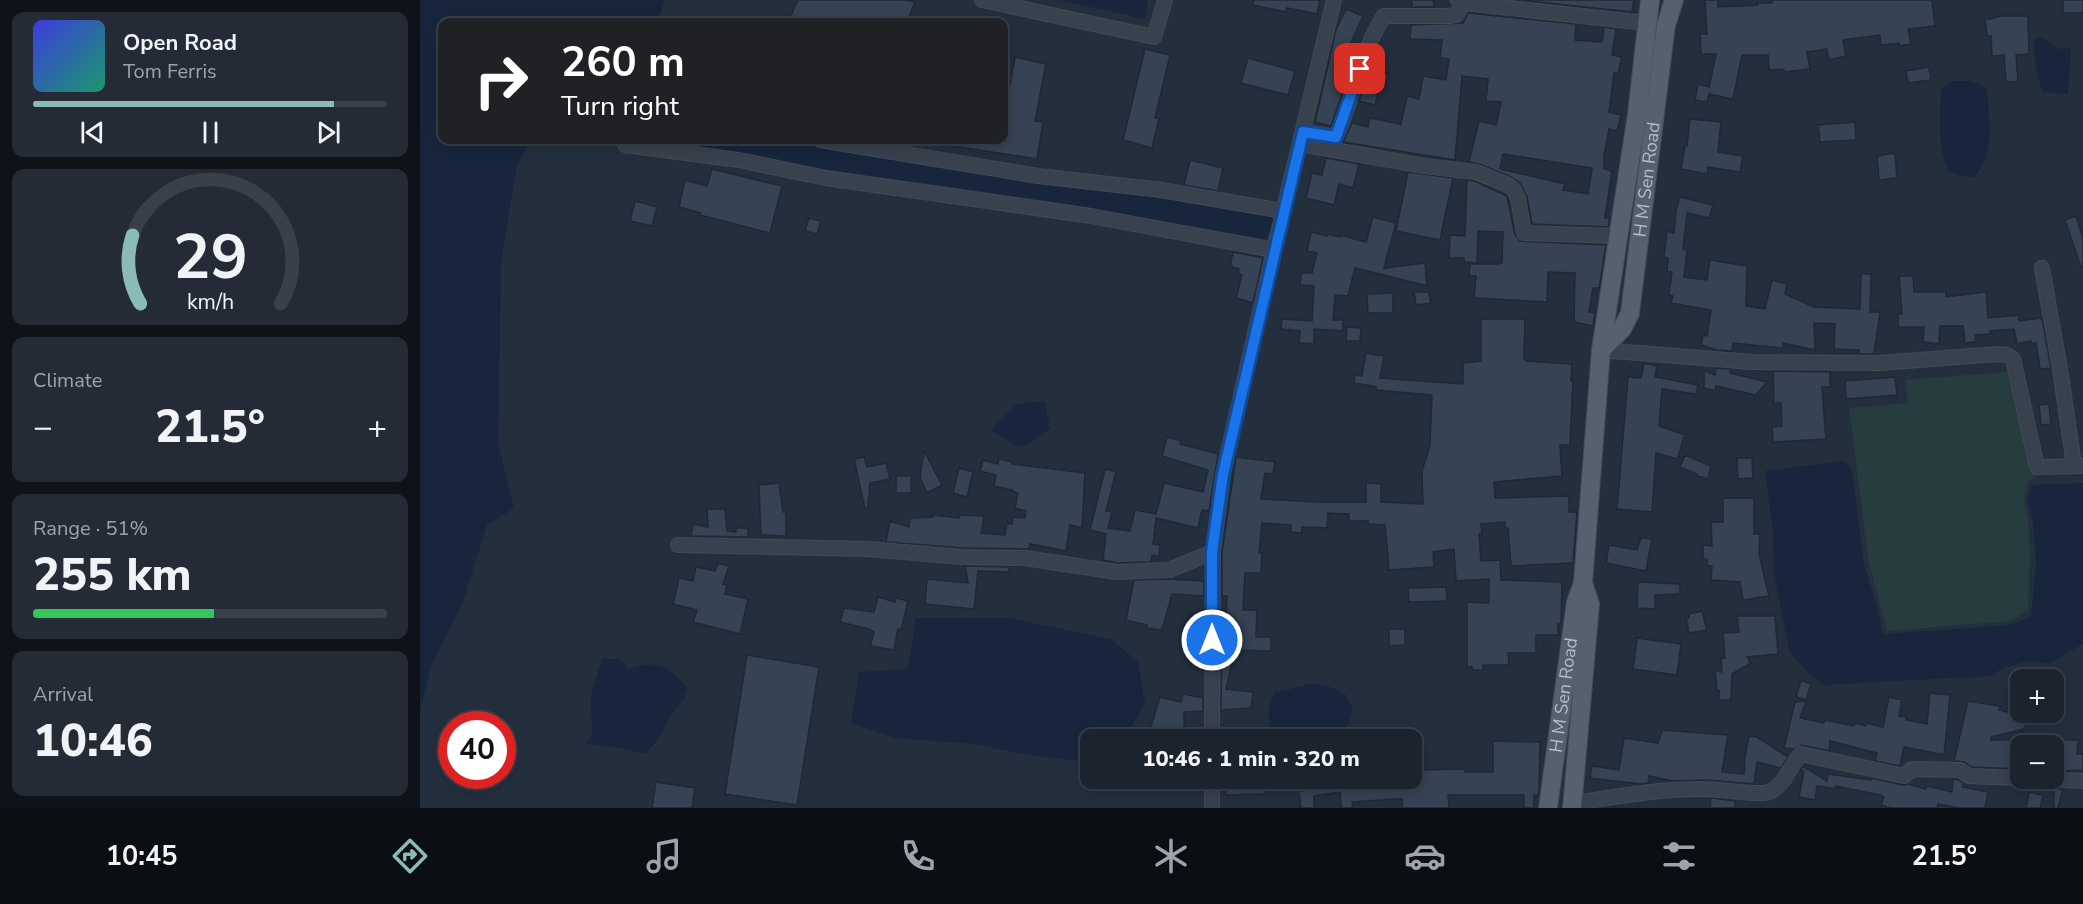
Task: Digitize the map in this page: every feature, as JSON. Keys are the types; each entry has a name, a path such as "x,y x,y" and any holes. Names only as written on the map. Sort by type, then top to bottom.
{"main road":[{"name":"H M Sen Road","path":"1548,808 1576,602 1583,582 1601,350 1620,236 1650,0"},
{"name":"H M Sen Road","path":"1601,350 1622,329 1630,313 1666,25 1674,0"},
{"name":"H M Sen Road","path":"1572,806 1590,604 1583,582"}],"street":[{"path":"982,0 1154,37 1165,0"},
{"path":"1212,729 1212,552 1223,474 1334,0"},
{"path":"1301,138 1336,137 1366,50 1375,29 1384,16 1456,15 1461,1 1646,23"},
{"path":"1301,138 1405,163 1476,172 1508,185 1518,198 1524,233 1620,236"},
{"path":"844,144 1038,176 1161,190 1283,212"},
{"path":"625,145 739,160 826,178 1091,216 1274,250"},
{"path":"1601,350 1752,362 1879,363 1998,354 2007,356 2013,359 2037,467 2079,465 2042,268"},
{"path":"678,545 868,549 962,557 1025,558 1117,572 1169,570 1212,552"},
{"path":"1572,806 1642,792 1703,789 1764,793 1778,787 1801,754 1904,776 1912,769 1947,769 1962,771 1969,776 2083,782"},
{"path":"1212,789 1212,808"}],"green space":[{"path":"2018,371 2042,473 2028,481 2024,499 2030,554 2028,610 2010,621 1887,631 1868,559 1849,408 1908,403 1905,380"}],"water":[{"path":"420,0 665,0 656,18 438,18 438,144 530,144 517,164 501,263 498,443 514,508 487,525 463,601 431,667 420,712"},
{"path":"1058,0 1148,0 1145,19"},
{"path":"2040,37 2060,49 2071,48 2068,94 2044,92 2041,86 2034,46 2034,39"},
{"path":"1952,81 1970,81 1986,87 1990,124 1989,143 1984,162 1975,177 1962,176 1948,171 1944,160 1940,130 1941,89"},
{"path":"643,144 807,144 1274,213 1266,239 1055,202 833,172 739,154"},
{"path":"1045,401 1050,429 1032,442 1018,447 991,430 1017,404"},
{"path":"1844,461 1852,471 1864,565 1883,634 2010,625 2031,616 2036,562 2033,524 2027,499 2032,485 2083,483 2083,644 2050,663 2028,661 2003,668 1990,676 1824,685 1806,671 1790,652 1774,575 1773,533 1765,471"},
{"path":"916,618 1008,618 1111,639 1138,662 1145,703 1130,729 1080,729 1080,761 1021,754 975,744 896,738 851,723 859,672 908,669"},
{"path":"602,659 619,659 629,669 647,665 662,666 674,674 687,688 684,699 646,754 621,748 586,744 592,735 591,695"},
{"path":"1310,684 1325,685 1344,693 1353,709 1347,726 1340,729 1273,729 1270,727 1268,709 1275,693"}],"building":[{"path":"798,0 905,0 915,2 909,18 790,18"},
{"path":"1254,0 1320,0 1317,14 1287,8 1286,12 1253,5"},
{"path":"1412,0 1433,0 1434,7 1412,7"},
{"path":"1519,0 1634,0 1632,12"},
{"path":"1705,0 1718,0 1718,7 1758,5 1758,3 1772,3 1772,0 1932,0 1935,26 1908,29 1911,44 1881,45 1880,35 1843,40 1846,56 1829,60 1827,49 1807,52 1810,69 1784,72 1784,69 1769,70 1768,55 1742,55 1733,99 1709,94 1707,102 1695,100 1698,84 1709,87 1716,54 1701,54 1700,34 1707,34"},
{"path":"2063,0 2083,0 2083,13 2063,13"},
{"path":"1346,9 1363,16 1349,47 1357,50 1331,126 1315,122 1336,30"},
{"path":"1468,13 1576,24 1575,40 1602,42 1604,27 1616,29 1612,55 1622,57 1618,74 1614,73 1609,112 1621,115 1617,131 1609,129 1604,156 1604,169 1612,171 1605,218 1610,218 1608,227 1532,224 1527,196 1520,183 1511,177 1469,162 1479,121 1496,125 1501,102 1486,101 1488,79 1462,76 1455,160 1343,142 1352,123 1368,127 1370,118 1401,124 1407,96 1419,99 1423,76 1446,80 1449,59 1440,58 1442,40 1410,39 1411,25 1463,23","holes":["1503,154 1592,168 1588,194 1563,190 1565,184 1500,169"]},
{"path":"2002,16 2028,16 2029,54 2016,55 2018,82 2006,82 2004,55 1992,56 1991,36 1987,36 1985,20"},
{"path":"1145,49 1170,55 1155,118 1159,119 1152,148 1123,140"},
{"path":"1015,57 1046,64 1035,121 1043,122 1037,159 953,146 953,144 1008,144 1008,95"},
{"path":"1248,58 1295,71 1288,95 1241,83"},
{"path":"1929,67 1931,80 1908,83 1906,71"},
{"path":"1375,71 1388,74 1385,86 1372,83"},
{"path":"1362,90 1378,94 1375,105 1359,101"},
{"path":"1690,119 1721,122 1718,152 1743,156 1740,172 1708,167 1707,174 1681,169 1685,146 1687,146"},
{"path":"1855,122 1856,140 1820,142 1818,125"},
{"path":"1895,153 1897,178 1879,180 1877,156"},
{"path":"1326,158 1359,164 1353,188 1339,184 1334,205 1306,198 1312,173 1322,175"},
{"path":"1190,160 1223,168 1218,191 1184,185"},
{"path":"712,169 782,186 770,233 700,215 701,213 679,207 685,180 707,186"},
{"path":"1408,172 1453,178 1440,240 1396,231"},
{"path":"1467,180 1507,196 1515,235 1520,241 1606,245 1599,288 1593,288 1589,312 1595,313 1593,326 1574,322 1575,273 1548,272 1547,302 1474,298 1476,276 1469,276 1470,264 1502,263 1503,232 1478,231 1477,263 1464,262 1464,258 1449,258 1450,235 1465,236"},
{"path":"1680,197 1713,205 1709,218 1687,213 1683,249 1687,250 1684,277 1707,280 1710,260 1747,266 1746,306 1765,309 1772,280 1787,284 1785,294 1814,307 1860,309 1861,274 1871,274 1870,312 1880,312 1874,354 1859,354 1859,350 1834,349 1835,324 1814,323 1815,350 1783,343 1783,348 1733,343 1732,351 1717,350 1701,345 1703,335 1707,336 1711,310 1671,303 1673,296 1669,295 1672,272 1667,272 1668,258 1664,257 1667,231 1674,233 1676,210"},
{"path":"635,201 657,207 652,226 630,221"},
{"path":"2076,216 2083,239 2083,267 2081,267 2065,220"},
{"path":"1373,217 1396,223 1384,268 1425,263 1427,286 1355,268 1348,296 1335,295 1333,320 1343,320 1343,331 1314,329 1314,344 1299,343 1300,331 1281,329 1282,319 1312,321 1314,286 1300,285 1301,273 1312,273 1317,253 1307,251 1311,232 1327,236 1327,234 1340,237 1340,235 1366,242"},
{"path":"809,218 821,221 817,234 805,231"},
{"path":"1233,252 1263,258 1253,303 1236,298 1242,275 1238,274 1239,269 1230,266"},
{"path":"1899,276 1913,276 1914,292 1946,292 1946,297 1986,292 1988,318 2019,315 2019,321 2042,318 2051,368 2040,369 2036,343 2031,344 2031,341 2017,344 2014,329 1975,335 1976,342 1965,343 1963,326 1940,326 1939,344 1923,342 1924,327 1898,327 1898,314 1902,314"},
{"path":"1414,292 1429,292 1431,303 1416,305"},
{"path":"1393,293 1393,313 1368,313 1367,294"},
{"path":"1481,319 1525,319 1524,358 1526,361 1572,364 1570,445 1560,445 1562,476 1494,482 1495,498 1569,496 1569,512 1577,512 1573,563 1511,566 1508,528 1505,528 1505,522 1481,524 1482,534 1479,534 1481,561 1500,560 1501,580 1562,582 1561,624 1558,624 1558,635 1536,635 1536,653 1508,653 1509,665 1483,665 1483,670 1472,670 1472,667 1467,667 1467,602 1489,603 1489,579 1456,581 1454,549 1433,552 1434,567 1389,570 1385,525 1368,524 1368,521 1349,521 1349,514 1328,513 1327,528 1302,527 1302,533 1291,532 1291,525 1262,523 1259,553 1262,553 1261,573 1245,573 1243,610 1257,610 1256,637 1271,637 1271,651 1235,650 1226,689 1253,692 1251,708 1222,710 1221,713 1222,636 1227,596 1222,596 1222,553 1236,457 1275,462 1273,474 1265,473 1261,499 1366,502 1366,483 1381,484 1381,502 1423,504 1422,471 1430,445 1432,395 1376,390 1376,387 1354,383 1355,375 1362,376 1366,353 1384,356 1380,378 1463,384 1463,363 1481,361"},
{"path":"1347,327 1361,328 1360,341 1346,341"},
{"path":"1644,363 1657,366 1655,377 1698,385 1696,394 1662,389 1659,426 1685,435 1677,459 1656,453 1652,512 1617,509 1628,377 1641,378"},
{"path":"1716,368 1731,369 1730,373 1767,382 1756,395 1716,386 1715,391 1704,388 1704,371 1715,375"},
{"path":"1773,371 1830,372 1830,387 1822,387 1826,439 1773,442 1772,427 1782,426 1781,403 1774,403"},
{"path":"1895,377 1897,395 1846,399 1845,381"},
{"path":"2049,404 2051,424 2041,425 2039,405"},
{"path":"1167,437 1181,441 1180,444 1218,454 1209,511 1202,510 1198,528 1156,518 1153,544 1160,545 1159,556 1152,555 1151,562 1118,563 1103,560 1106,534 1090,530 1105,469 1116,472 1106,511 1112,512 1108,528 1130,531 1135,510 1156,514 1164,483 1203,492 1208,470 1162,456"},
{"path":"924,451 942,485 927,493 920,478"},
{"path":"1685,455 1711,466 1708,479 1680,467"},
{"path":"864,457 867,467 886,463 890,479 870,483 868,508 865,509 854,459"},
{"path":"1737,458 1752,458 1753,478 1738,479"},
{"path":"999,459 1012,462 1012,464 1085,473 1082,528 1070,525 1066,551 1030,544 1029,549 962,548 886,542 890,521 909,527 910,518 933,517 933,515 959,518 959,515 984,516 981,533 1005,535 1007,523 1012,524 1013,517 1025,518 1026,511 1015,508 1018,493 994,486 996,475 980,471 983,460 998,464"},
{"path":"959,468 973,472 967,497 953,493"},
{"path":"896,476 911,476 911,493 896,493"},
{"path":"779,483 783,512 786,512 786,536 761,535 759,485"},
{"path":"1723,498 1754,498 1754,534 1760,534 1759,554 1769,596 1743,600 1740,582 1711,580 1712,566 1707,565 1707,559 1703,558 1703,545 1712,546 1711,522 1723,522"},
{"path":"707,509 725,509 727,531 736,532 736,528 748,528 748,537 691,536 693,524 708,527"},
{"path":"1641,538 1652,539 1646,571 1606,563 1609,545 1637,550"},
{"path":"718,563 729,566 723,584 727,585 725,594 748,599 740,634 693,622 697,610 673,604 679,578 693,581 696,567 715,571"},
{"path":"965,566 1009,567 1009,572 978,571 974,609 925,604 927,579 968,583"},
{"path":"1134,580 1204,581 1204,596 1172,594 1162,630 1146,628 1147,625 1126,620"},
{"path":"1638,582 1680,584 1680,594 1655,595 1655,609 1637,608"},
{"path":"1446,587 1447,601 1409,602 1408,588"},
{"path":"878,597 895,602 896,598 908,601 901,630 898,629 894,650 870,646 874,632 840,622 844,608 874,612"},
{"path":"1702,611 1707,630 1689,633 1686,618 1689,618 1689,614"},
{"path":"1737,616 1775,616 1778,654 1747,657 1751,663 1732,674 1731,700 1719,700 1715,670 1722,672 1721,659 1725,658 1723,633 1739,632"},
{"path":"1389,629 1405,629 1405,645 1389,646"},
{"path":"1637,638 1681,644 1677,675 1633,669"},
{"path":"747,655 819,667 797,805 725,794"},
{"path":"1801,680 1811,684 1806,700 1796,697"},
{"path":"1930,693 1950,695 1944,755 1904,747 1900,766 1875,761 1877,753 1830,741 1829,751 1802,745 1794,749 1784,748 1795,702 1806,701 1800,718 1824,723 1825,720 1854,726 1855,723 1866,726 1866,723 1883,727 1889,697 1902,700 1899,716 1906,717 1906,720 1927,724"},
{"path":"1183,694 1203,698 1203,711 1184,712 1184,729 1150,729 1160,697 1181,702"},
{"path":"1968,701 2000,706 1999,710 2010,713 2010,723 2026,723 2024,729 1991,737 1991,740 2010,740 2010,769 1972,767 1964,762 1954,761"},
{"path":"1224,728 1257,728 1257,729"},
{"path":"1662,730 1728,735 1722,772 1744,774 1749,736 1757,737 1788,757 1781,768 1757,762 1754,784 1707,780 1673,781 1649,776 1648,783 1640,784 1590,778 1592,766 1619,770 1624,738 1658,743"},
{"path":"2064,740 2078,740 2077,754 2083,754 2083,770 2064,771"},
{"path":"1493,741 1540,742 1539,787 1538,795 1534,795 1534,808 1524,808 1524,795 1448,795 1449,808 1402,808 1402,799 1396,799 1352,802 1353,808 1341,808 1340,792 1314,796 1314,808 1301,808 1299,791 1302,789 1422,789 1422,770 1465,769 1465,772 1493,772"},
{"path":"1803,766 1827,781 1828,774 1871,780 1871,778 1926,789 1927,786 1952,792 1953,779 1957,779 1963,783 1963,787 1988,792 1985,808 1960,808 1938,804 1937,808 1891,808 1881,805 1884,797 1880,795 1835,786 1840,789 1817,786 1815,800 1799,797 1804,771 1800,771"},
{"path":"656,782 695,788 692,808 652,808"},
{"path":"1226,789 1265,789 1265,794 1226,795"},
{"path":"2054,789 2063,789 2058,808 2054,808"},
{"path":"2029,792 2043,795 2040,808 2026,808"},
{"path":"1711,798 1735,801 1735,806 1734,808 1710,808"}],"route":[{"path":"1212,640 1212,552 1223,474 1303,132 1336,137 1360,69"}]}
